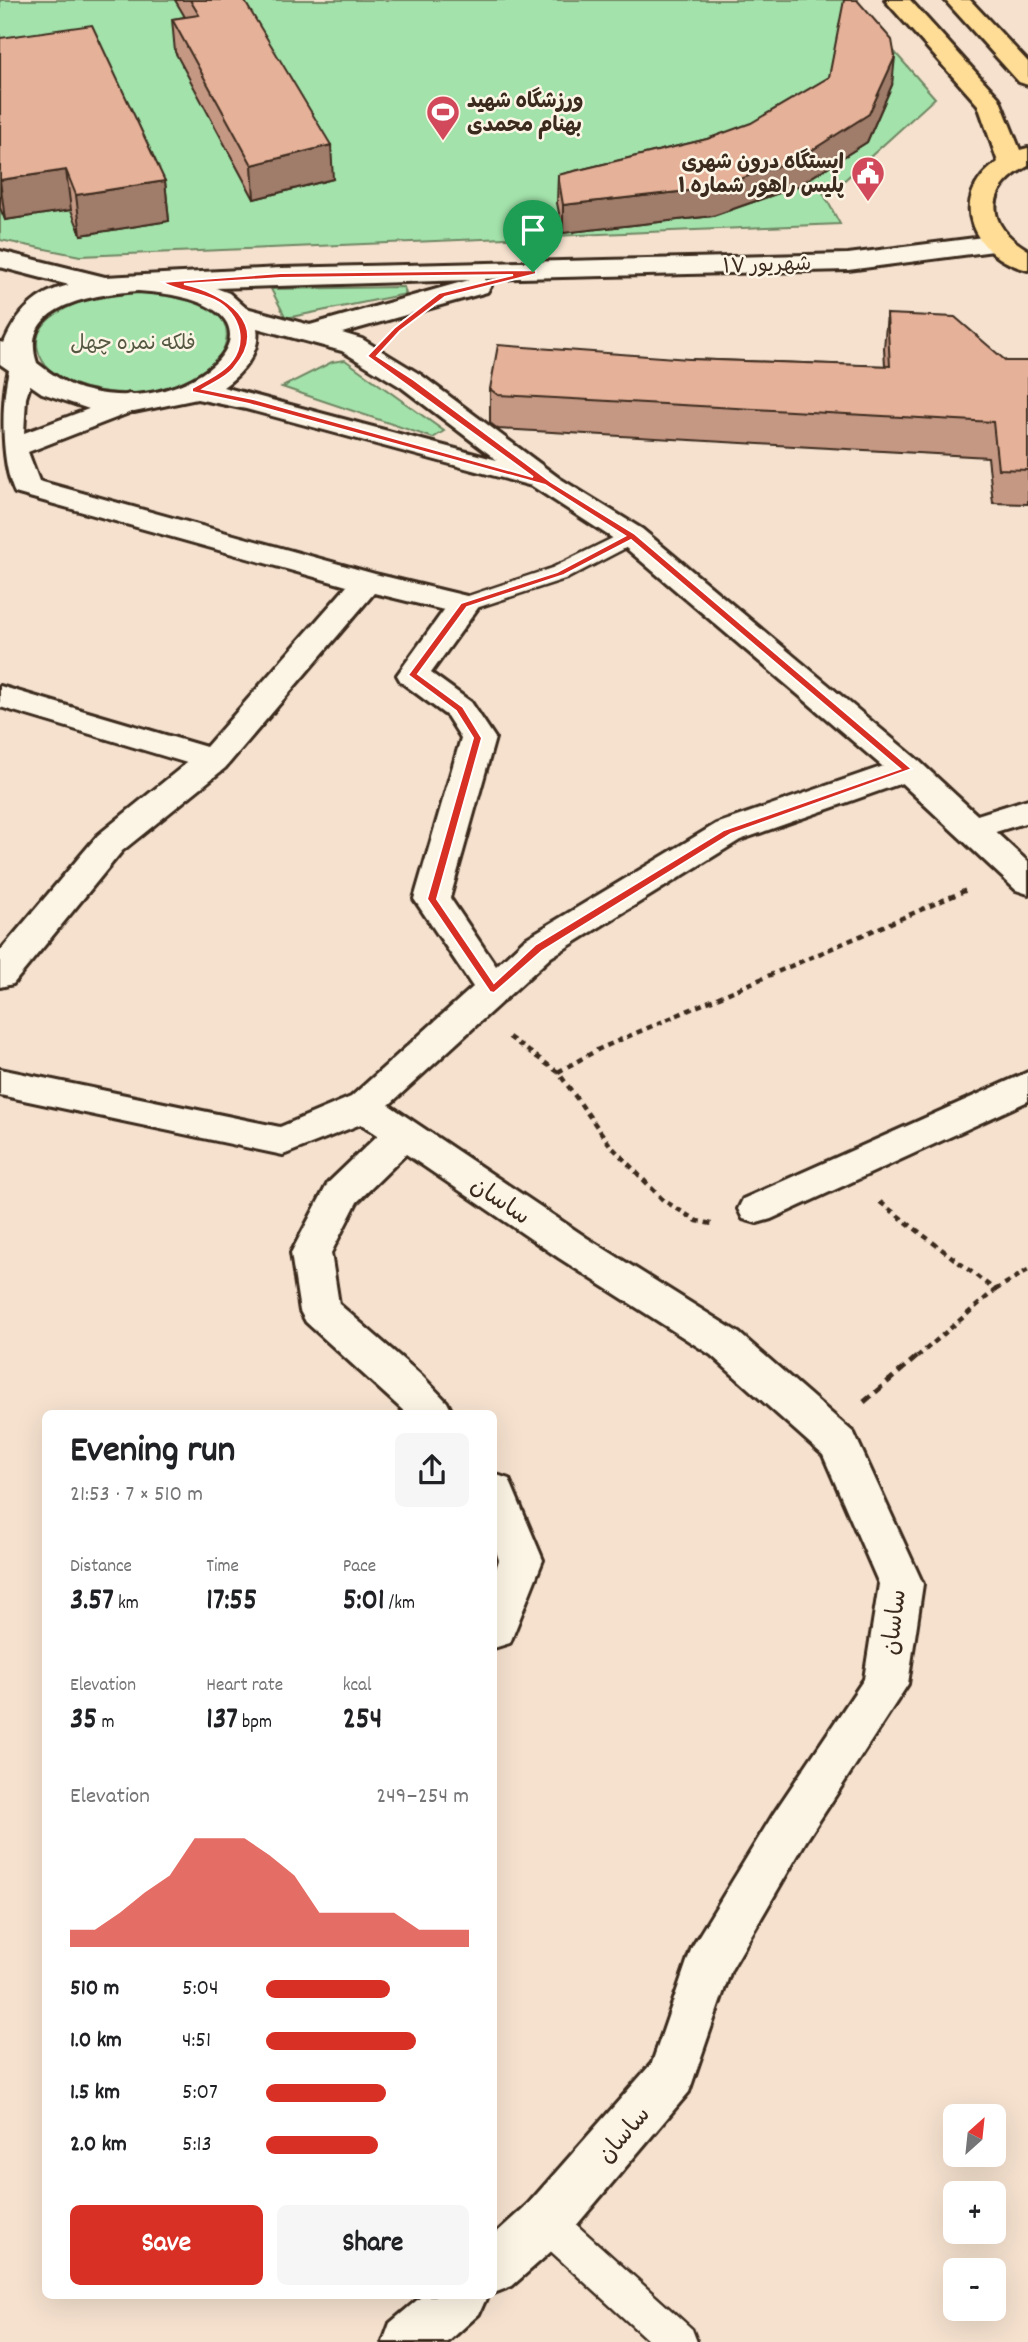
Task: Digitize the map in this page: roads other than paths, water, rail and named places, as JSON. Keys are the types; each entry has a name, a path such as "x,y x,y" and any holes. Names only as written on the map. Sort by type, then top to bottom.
{"main road":[{"path":"897,0 990,103 1020,159 990,180 980,200 984,222 999,243 1028,262"},
{"path":"957,0 1028,77"}],"street":[{"name":"۱۷ شهریور","path":"533,272 848,262 999,243"},
{"path":"0,259 103,284"},
{"path":"482,1000 432,899 478,738 459,709 412,675 464,605 367,582 26,487 5,450 11,358 25,325 43,307 71,293 103,284 281,276 533,272"},
{"path":"11,358 38,381 62,394 94,401 129,403 163,399 195,390 229,369 309,334 442,295 533,272"},
{"path":"166,282 195,289 220,300 237,314 352,345 411,381 548,484 631,536 907,769 973,828 1021,877"},
{"path":"372,356 397,330 442,295"},
{"path":"229,369 243,351 245,332 237,314"},
{"path":"195,390 250,401 548,484"},
{"path":"5,450 129,403"},
{"path":"0,975 110,843 213,760 367,582"},
{"path":"0,696 213,760"},
{"path":"0,1082 283,1141 364,1107 538,948 727,832 907,769"},
{"path":"973,828 1028,810"},
{"path":"757,1209 1028,1085"},
{"name":"ساسان","path":"364,1107 573,1248 725,1344 839,1445 901,1584 886,1684 790,1827 709,1962 672,2076 547,2222 497,2265"},
{"path":"403,1134 342,1193 311,1254 320,1311 407,1387 428,1410"},
{"path":"497,1499 521,1560 497,1622"},
{"path":"409,2342 458,2299"}],"lane":[{"path":"464,605 560,573 631,536"},
{"path":"547,2222 678,2342"}],"place":[{"name":"ورزشگاه شهید بهنام محمدی","path":"443,142"},
{"name":"ایستگاه درون شهری پلیس راهور شماره ۱","path":"868,203"}],"park label":[{"name":"فلکه نمره چهل","path":"133,342"}]}
